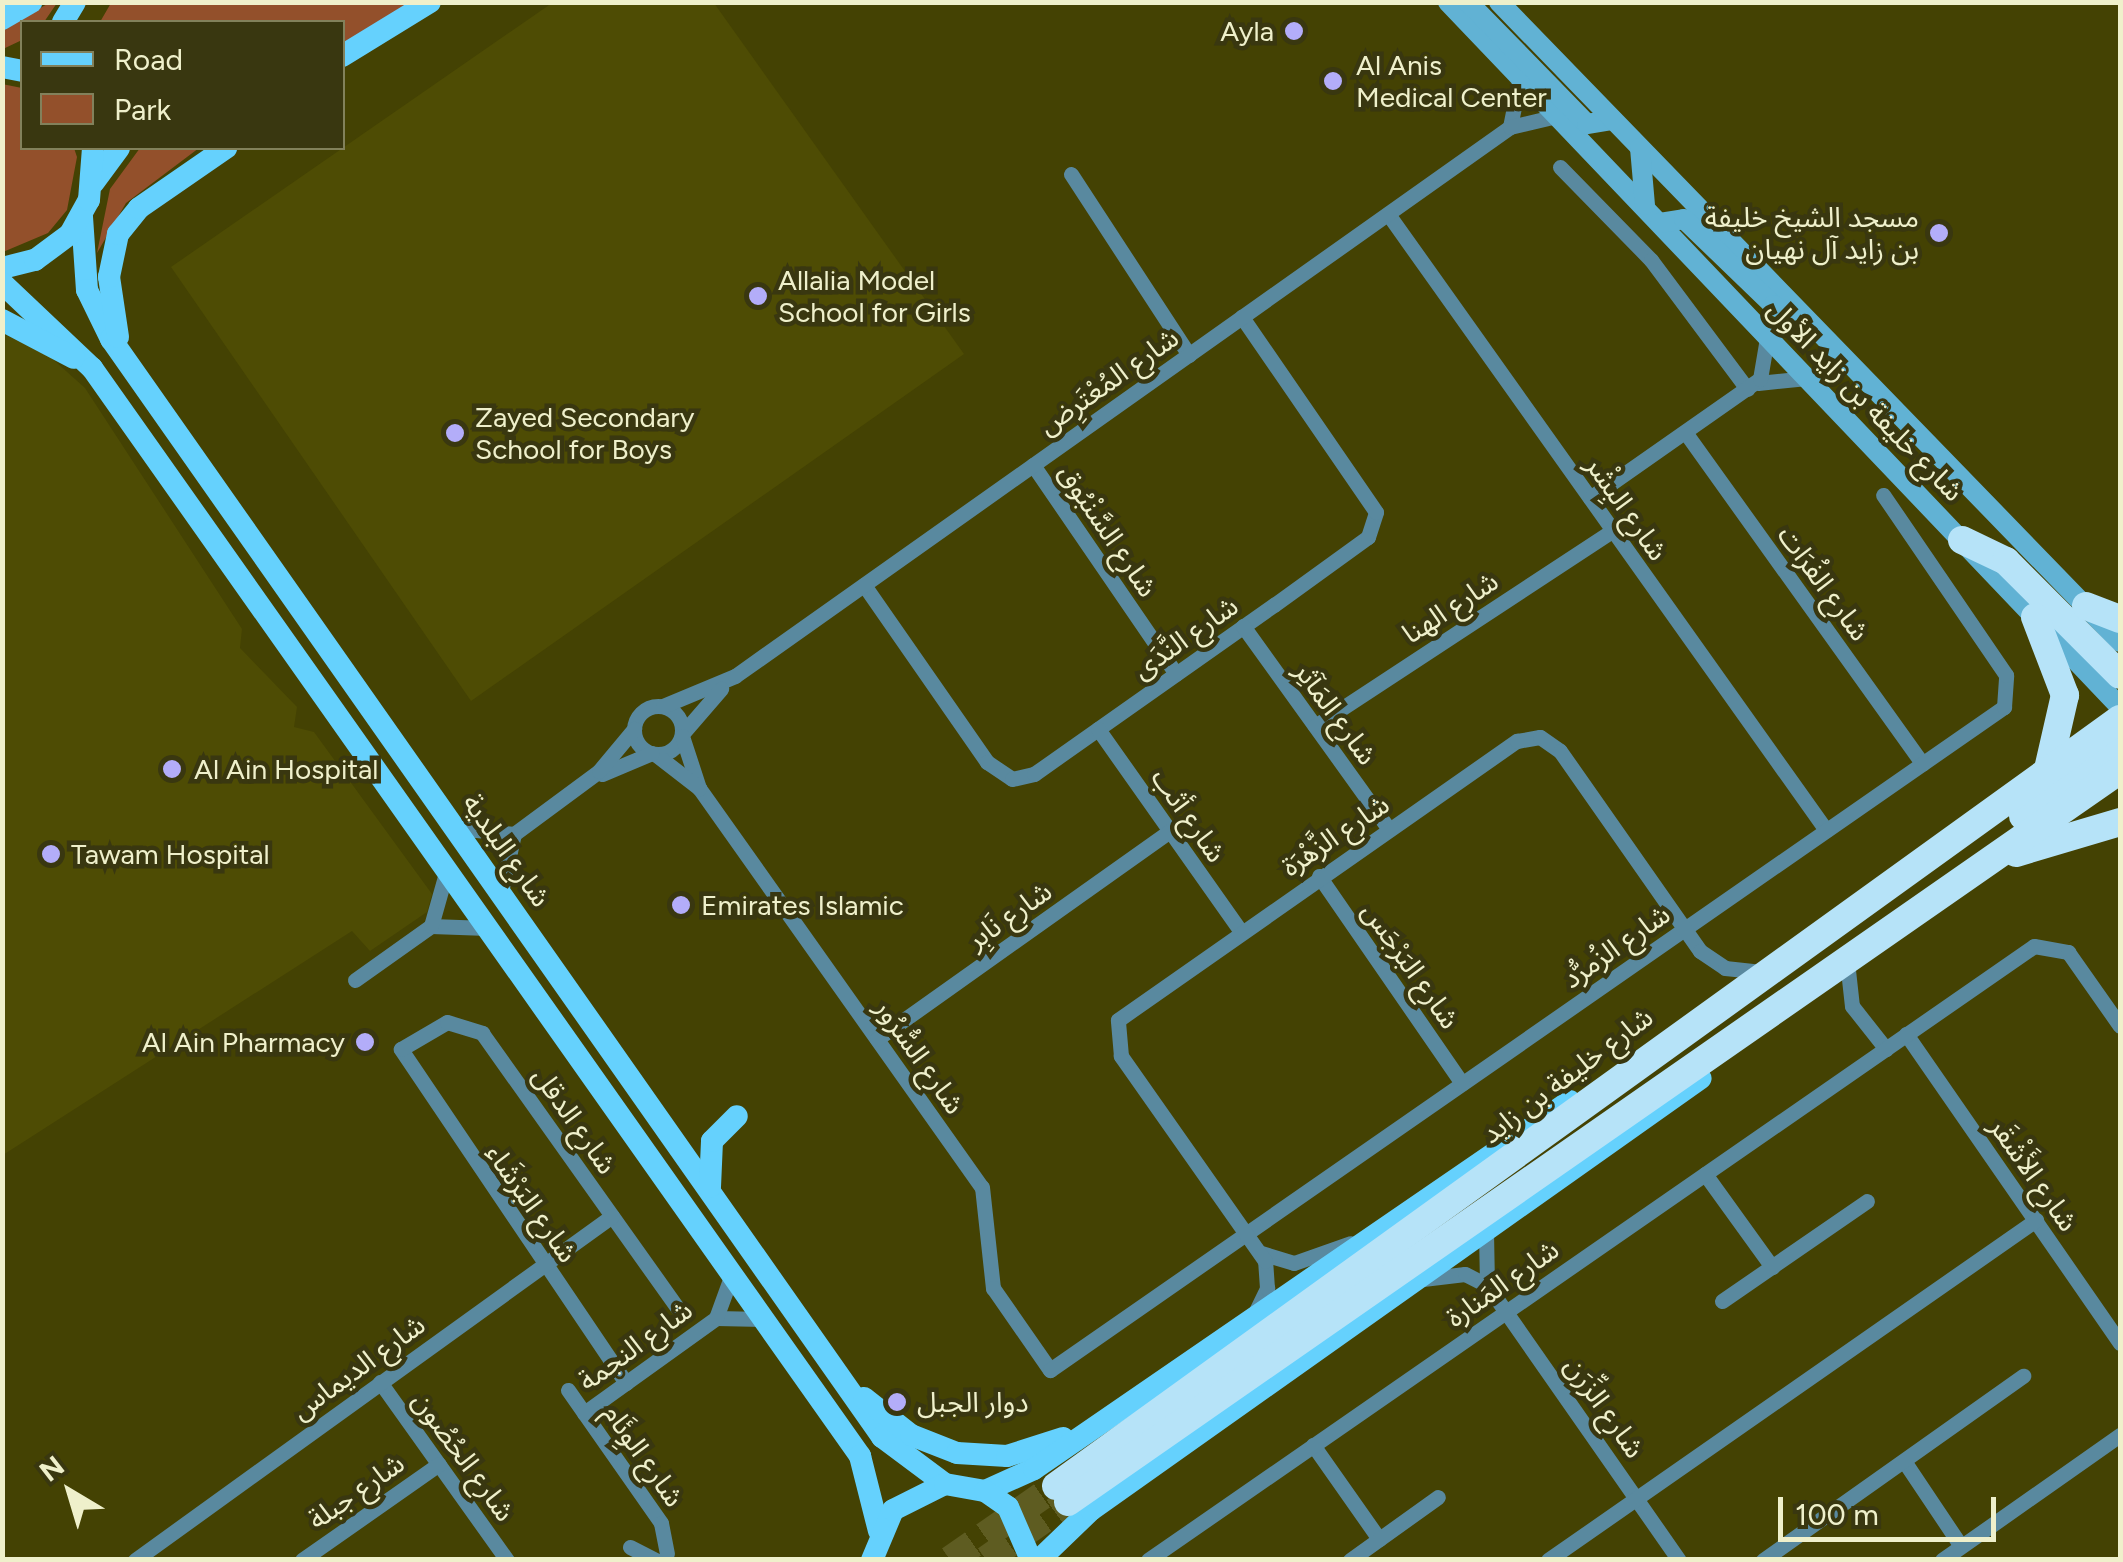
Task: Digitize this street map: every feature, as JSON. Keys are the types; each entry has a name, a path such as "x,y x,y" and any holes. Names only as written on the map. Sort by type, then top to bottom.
{"highway":[{"path":"1962,540 1999,555 2120,675"},
{"path":"2086,606 2120,620"},
{"path":"2036,617 2065,695 2047,770"},
{"name":"شارع خليفة بن زايد","path":"2120,719 1658,1046 1062,1494 1811,986 2120,770"},
{"path":"1958,883 1974,853 2120,743"},
{"path":"1986,863 2120,822"}],"main road":[{"path":"2,18 32,2"},
{"path":"345,66 430,2"},
{"name":"شارع خليفة بن زايد الأول","path":"1448,2 2120,706"},
{"path":"1468,2 1587,124 1613,120"},
{"name":"شارع خليفة بن زايد الأول","path":"1499,2 2120,642"},
{"path":"345,54 380,37"},
{"path":"1640,148 1653,216 1684,219 1774,305 1805,317"},
{"path":"92,150 94,182"},
{"path":"2,268 54,249 82,217 94,182 118,150"},
{"path":"125,359 109,294 118,234 139,208 223,150"},
{"name":"شارع البلدية","path":"82,217 87,290 125,359 844,1383 893,1450 945,1484"},
{"path":"2,283 92,368 860,1456 879,1531"},
{"path":"2,320 92,368"},
{"path":"1039,1560 1091,1510 1486,1232 1811,986"},
{"path":"985,1491 1098,1424 1363,1238 1658,1046"},
{"path":"713,1196 708,1152 737,1116"},
{"path":"844,1383 912,1434 957,1453 1024,1452 1098,1424"},
{"path":"872,1560 879,1531 904,1500 945,1484 985,1491 1017,1517 1031,1560"}],"street":[{"path":"1510,127 1520,77"},
{"name":"شارع المُعْتَرِض","path":"634,729 645,710 735,676 1510,127 1558,116"},
{"path":"1560,167 1652,260 1751,386"},
{"path":"1071,174 1189,355"},
{"name":"شارع البِشْر","path":"1388,214 1826,830"},
{"name":"شارع النَّدَى","path":"864,585 997,772 1028,777 1363,542 1376,519 1242,317"},
{"path":"1590,498 1751,386 1768,365 1766,335"},
{"path":"1751,386 1807,378"},
{"name":"شارع الفُرَات","path":"1685,432 1923,764"},
{"name":"شارع السَّنْبُوق","path":"1033,465 1176,674"},
{"name":"شارع الزُمرُّد","path":"1050,1370 2004,707 2011,688 1883,495"},
{"name":"شارع الهنا","path":"1315,726 1613,530"},
{"name":"شارع المَآثِر","path":"1243,626 1389,828"},
{"name":"شارع المُعْتَرِض","path":"653,754 682,735 735,676"},
{"name":"شارع السُّرُور","path":"663,706 682,735 699,788 982,1187 994,1288 1050,1370"},
{"path":"501,894 514,834 585,782 634,729"},
{"name":"شارع السُّرُور","path":"634,729 653,754 699,788"},
{"name":"شارع أثب","path":"1098,729 1240,930"},
{"name":"شارع الزَّهْرَة","path":"1261,1253 1114,1034 1127,1008 1517,741 1546,739 1684,930 1716,964 1762,972"},
{"path":"585,782 653,754"},
{"path":"453,826 514,834"},
{"name":"شارع نَابِر","path":"877,1039 1170,832"},
{"path":"354,980 431,926 446,898 446,869"},
{"name":"شارع البَرْجَس","path":"1319,876 1462,1083"},
{"path":"431,926 487,928"},
{"name":"شارع المَنارة","path":"1148,1560 1906,1034 2046,942 2068,952 2120,1026"},
{"path":"1847,961 1852,1006 1886,1048"},
{"name":"شارع الدقل","path":"401,1049 447,1022 476,1028 680,1312"},
{"name":"شارع الأَشْقَر","path":"1906,1034 2120,1343"},
{"name":"شارع البَرْشَاء","path":"401,1049 626,1383"},
{"path":"1704,1174 1772,1266"},
{"path":"1722,1301 1868,1200"},
{"name":"شارع الديماس","path":"135,1560 612,1216"},
{"path":"1548,1560 2036,1220"},
{"path":"1419,1279 1466,1274 1487,1285 1486,1232"},
{"path":"1255,1312 1267,1288 1261,1253 1294,1263 1363,1238"},
{"name":"شارع النجمة","path":"584,1413 716,1318 732,1274"},
{"name":"شارع الزِّرَن","path":"1487,1285 1679,1560"},
{"name":"شارع النجمة","path":"716,1318 763,1319"},
{"path":"1763,1560 2023,1376"},
{"name":"شارع الحُصُون","path":"380,1382 507,1560"},
{"name":"شارع الوِئَام","path":"568,1390 661,1523 665,1555 632,1553"},
{"path":"1942,1560 2120,1436"},
{"path":"1313,1445 1379,1539"},
{"path":"1904,1461 1961,1546"},
{"name":"شارع جبلة","path":"302,1560 439,1464"},
{"path":"1350,1560 1438,1497"}],"shaded area":[{"path":"552,3 714,3 964,354 471,701 171,267"},
{"name":"Al Ain Hospital","path":"3,334 47,354 85,388 242,629 240,648 297,707 294,727 314,732 432,894 427,912 370,951 352,931 3,1155"}],"green space":[{"path":"49,3 57,3 45,20 20,20 20,41 3,49 2,30"},
{"path":"111,3 422,3 345,54 345,20 101,20"},
{"path":"2,84 20,88 20,150 75,150 77,157 67,210 48,233 3,252"},
{"path":"139,150 196,150 126,203 97,253 110,189"}],"tunnel":[{"path":"950,1560 1056,1486"},
{"path":"986,1560 1068,1502"}],"place":[{"name":"Ayla","path":"1294,31"},
{"name":"Al Anis Medical Center","path":"1333,81"},
{"name":"مسجد الشيخ خليفة بن زايد آل نهيان","path":"1939,233"},
{"name":"Allalia Model School for Girls","path":"758,296"},
{"name":"Zayed Secondary School for Boys","path":"455,433"},
{"name":"Al Ain Hospital","path":"172,769"},
{"name":"Tawam Hospital","path":"51,854"},
{"name":"Emirates Islamic","path":"681,905"},
{"name":"Al Ain Pharmacy","path":"365,1042"},
{"name":"دوار الجبل","path":"897,1402"}]}
